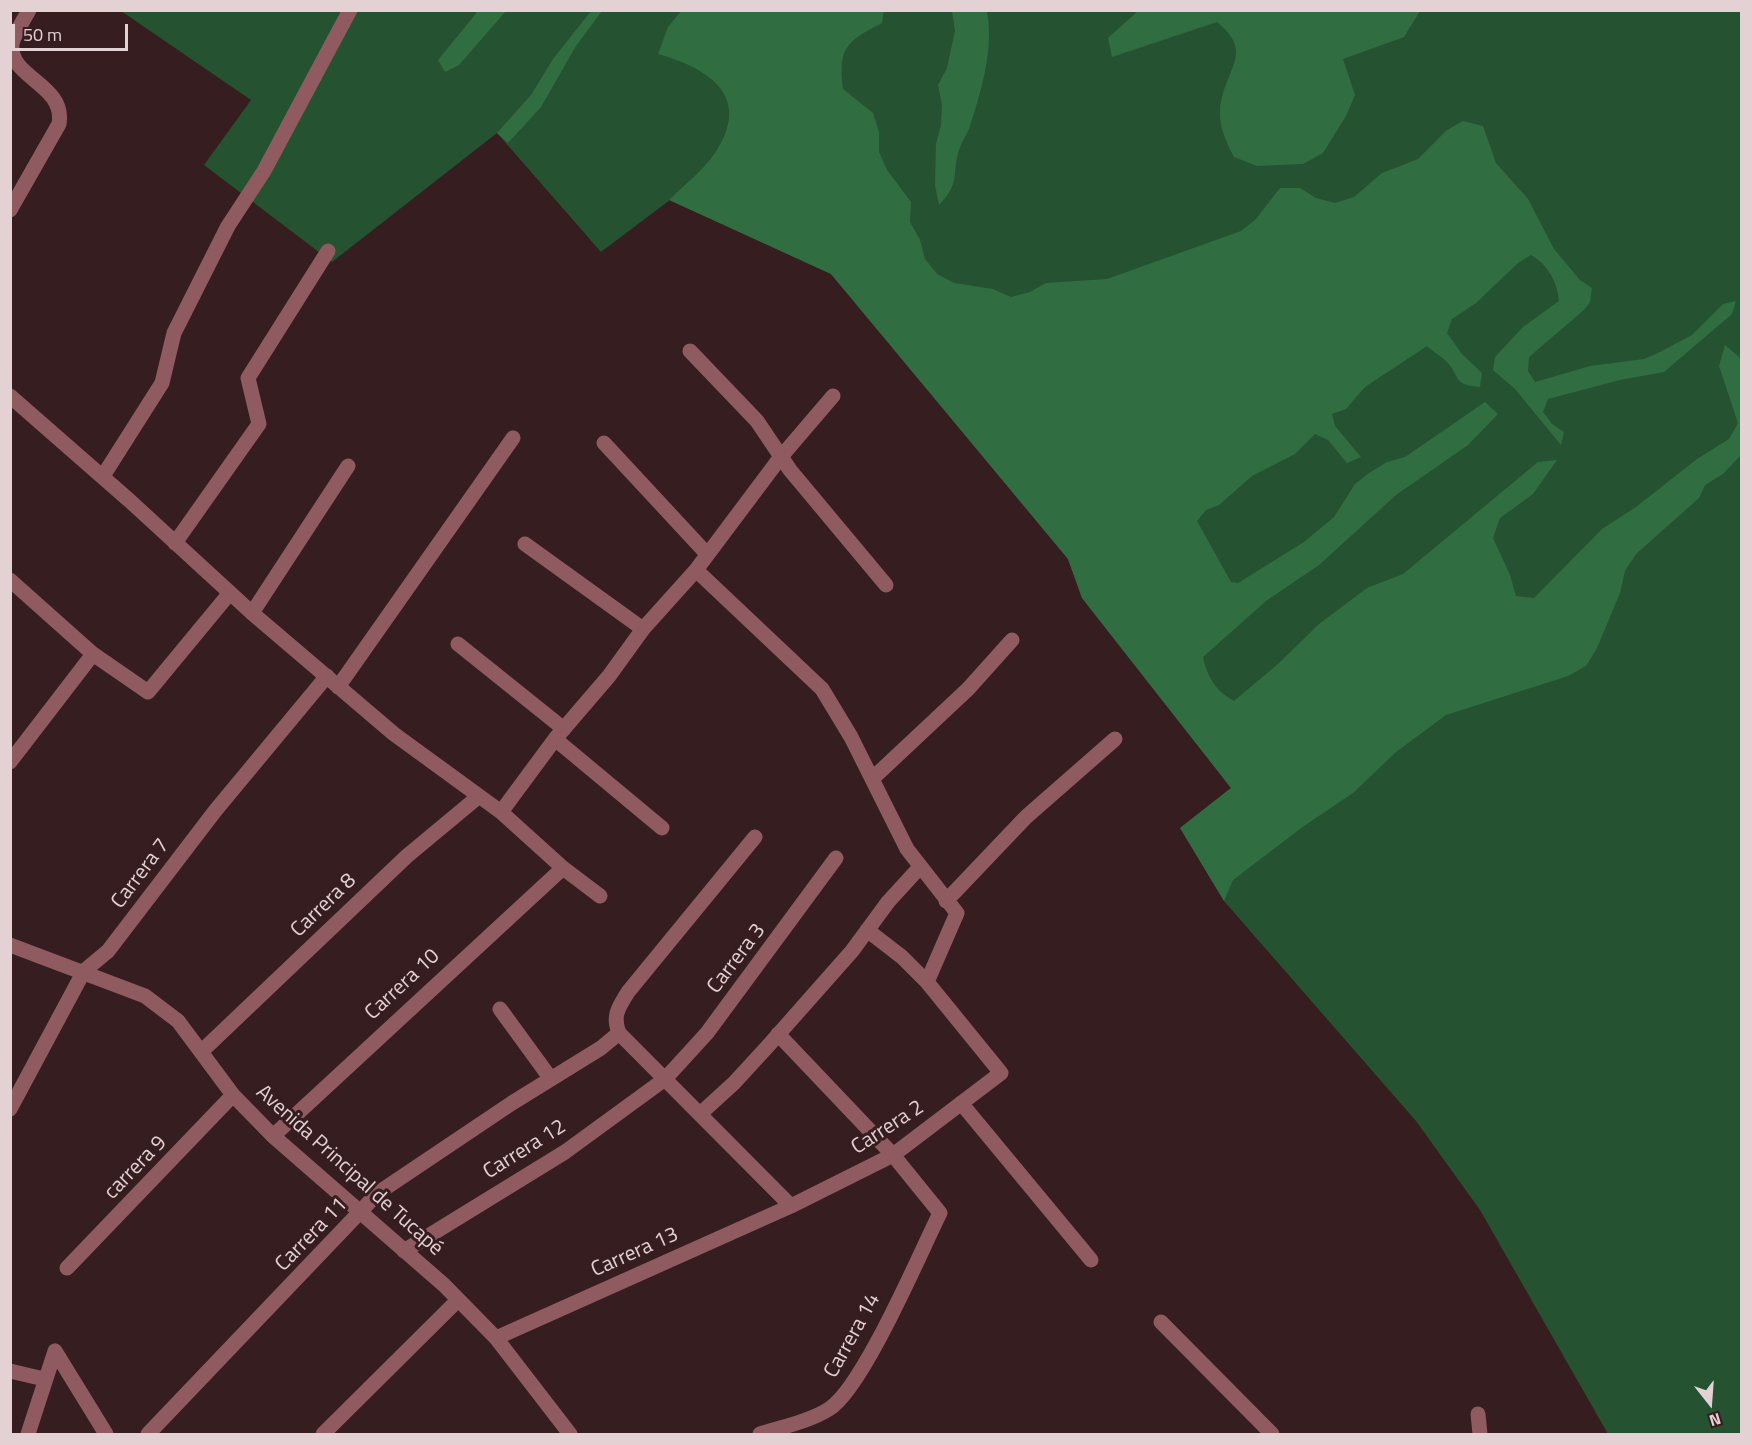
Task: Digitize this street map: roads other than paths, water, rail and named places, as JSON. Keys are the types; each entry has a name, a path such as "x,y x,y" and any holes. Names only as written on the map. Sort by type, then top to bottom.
{"street":[{"path":"10,210 58,124 61,113 51,94 21,69 15,56 12,44 29,10"},
{"path":"103,476 162,383 174,333 228,226 264,171 350,10"},
{"path":"175,543 259,424 248,378 328,251"},
{"path":"690,351 757,421 780,458 886,585"},
{"path":"10,396 103,476 229,594 332,682 394,734 501,812 563,868 600,896"},
{"path":"501,812 560,734 609,676 643,629 696,570 780,458 833,396"},
{"name":"Carrera 7","path":"10,1109 84,971 108,951 215,811 332,682 513,438"},
{"path":"604,443 707,554"},
{"path":"252,613 348,466"},
{"path":"525,544 643,629"},
{"path":"696,570 822,688 851,736 907,849 957,913 927,982 902,957 867,930"},
{"path":"10,580 93,654 148,692 229,594"},
{"path":"872,779 968,689 1012,640"},
{"path":"458,644 662,828"},
{"path":"10,762 93,654"},
{"path":"946,901 1026,817 1115,739"},
{"name":"Carrera 8","path":"202,1051 407,856 478,797"},
{"path":"755,837 628,992 615,1012 619,1033 791,1206"},
{"name":"Carrera 3","path":"665,1079 707,1033 836,858"},
{"path":"700,1114 734,1083 920,867"},
{"name":"Carrera 10","path":"273,1136 563,868"},
{"name":"Avenida Principal de Tucapé","path":"10,945 84,971 145,996 178,1021 233,1095 273,1136 404,1251 496,1338 570,1434"},
{"name":"Carrera 2","path":"791,1206 893,1155 1001,1073 927,982"},
{"path":"500,1009 551,1079"},
{"name":"Carrera 11","path":"148,1434 362,1213 378,1193 601,1048 619,1033"},
{"path":"777,1034 893,1155"},
{"name":"Carrera 12","path":"404,1251 565,1152 665,1079"},
{"name":"carrera 9","path":"67,1268 233,1095"},
{"path":"961,1103 1091,1260"},
{"name":"Carrera 14","path":"760,1434 829,1409 843,1397 888,1319 940,1213 893,1155"},
{"name":"Carrera 13","path":"496,1338 791,1206"},
{"path":"323,1434 458,1300"},
{"path":"1161,1322 1272,1434"},
{"path":"28,1434 55,1351 106,1434"},
{"path":"10,1371 44,1379"},
{"path":"1478,1414 1480,1434"}]}
